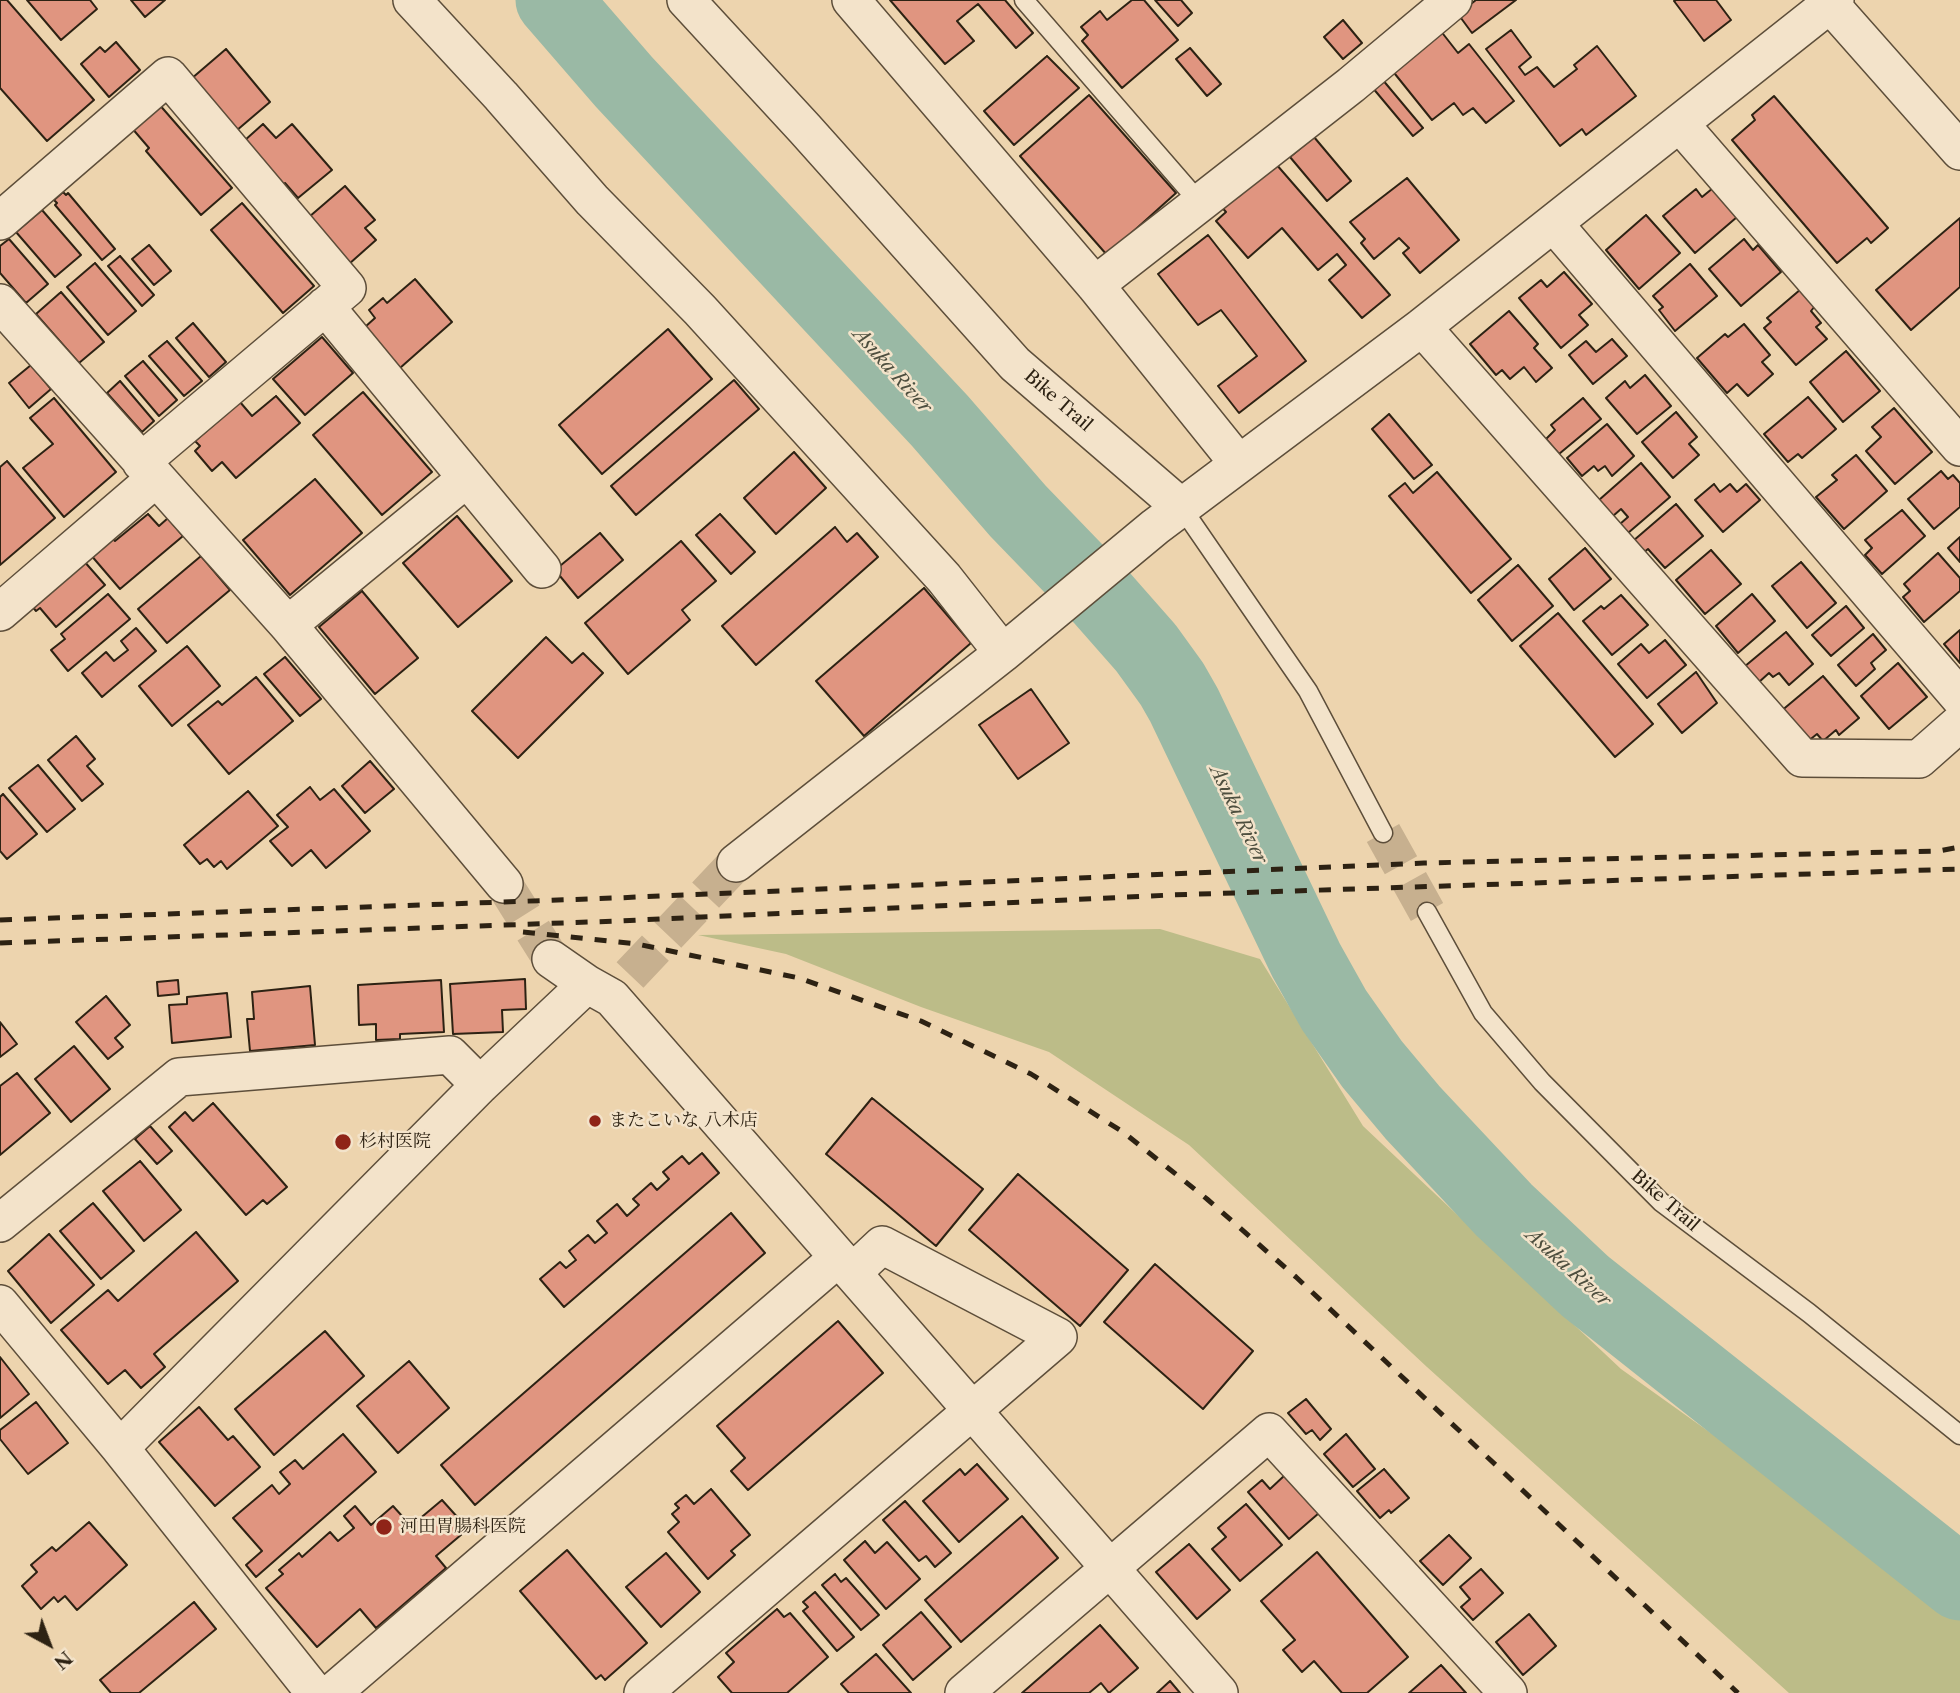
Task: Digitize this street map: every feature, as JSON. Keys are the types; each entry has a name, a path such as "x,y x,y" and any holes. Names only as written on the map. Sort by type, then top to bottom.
{"street":[{"path":"412,0 501,96 592,201 699,310 944,578 1011,646"},
{"name":"Bike Trail","path":"686,0 1015,364 1168,517"},
{"path":"851,0 1095,285 1239,464"},
{"path":"1095,285 1351,85 1453,0"},
{"path":"736,863 1011,646 1168,517 1422,327 1833,2 1960,152"},
{"path":"0,220 168,76 347,288 148,470 0,611"},
{"path":"1680,124 1960,447"},
{"path":"1554,224 1960,698"},
{"path":"0,303 288,625 505,884"},
{"path":"325,306 542,569"},
{"path":"1422,327 1802,758 1919,759 1960,723"},
{"path":"288,625 467,478"},
{"path":"551,959 609,986 845,1265 971,1411 1111,1566 1219,1693"},
{"path":"120,1448 480,1085 609,986"},
{"path":"0,1223 179,1077 450,1055 480,1085"},
{"path":"332,1693 845,1265 882,1245 1058,1336 643,1693"},
{"path":"0,1304 120,1448 314,1693"},
{"path":"964,1693 1269,1432 1508,1693"}],"lane":[{"path":"1024,0 1200,203"},
{"name":"Bike Trail","path":"1168,517 1308,691 1383,833"},
{"name":"Bike Trail","path":"1427,912 1483,1013 1542,1082 1661,1202 1809,1313 1960,1435"}],"green space":[{"path":"1160,929 1260,959 1363,1126 1621,1369 1921,1583 1960,1617 1960,1693 1789,1693 1427,1367 1189,1145 1049,1052 921,1007 786,954 698,935"}],"building":[{"path":"0,0 7,0 94,100 47,141 0,88"},
{"path":"27,0 90,0 97,9 61,40"},
{"path":"131,0 165,0 145,17"},
{"path":"890,0 1005,0 1033,33 1016,48 978,4 957,21 974,41 945,64"},
{"path":"1132,0 1144,0 1178,40 1122,88 1082,41 1088,35 1081,27 1100,11 1107,20"},
{"path":"1155,0 1181,0 1192,13 1178,26"},
{"path":"1476,0 1516,0 1472,33 1458,14"},
{"path":"1716,0 1731,20 1704,41 1674,1"},
{"path":"1343,20 1362,43 1343,59 1324,37"},
{"path":"1440,30 1458,53 1469,44 1514,101 1486,123 1473,108 1463,115 1454,103 1432,120 1391,69"},
{"path":"1511,30 1531,57 1519,67 1525,75 1537,67 1554,87 1577,69 1574,65 1597,46 1636,96 1586,135 1582,129 1560,146 1486,49"},
{"path":"116,42 140,70 109,97 81,64 100,47 105,52"},
{"path":"1190,48 1221,84 1207,96 1176,59"},
{"path":"226,49 270,102 236,131 191,79"},
{"path":"1047,56 1079,88 1014,145 984,111"},
{"path":"1382,79 1423,128 1413,136 1372,87"},
{"path":"1089,95 1176,193 1107,255 1020,156"},
{"path":"1774,96 1888,228 1871,243 1867,238 1837,263 1732,140 1755,120 1752,115"},
{"path":"158,103 232,188 201,215 146,151 149,148 131,127"},
{"path":"263,124 276,138 292,124 332,170 298,198 285,183 282,185 244,141"},
{"path":"1314,137 1351,181 1327,201 1290,157"},
{"path":"1276,164 1390,295 1362,318 1329,280 1346,265 1337,254 1318,270 1282,228 1248,258 1216,221 1226,212 1219,204 1233,192 1238,197"},
{"path":"1407,178 1459,240 1420,273 1403,253 1409,248 1399,238 1374,259 1361,243 1365,239 1350,222"},
{"path":"345,186 375,220 365,228 376,240 349,264 309,217"},
{"path":"1713,188 1737,217 1695,253 1663,216 1696,189 1702,197"},
{"path":"63,192 66,195 68,193 115,249 102,260 55,205 57,203 54,200"},
{"path":"242,203 314,286 283,313 211,230"},
{"path":"42,210 81,255 55,277 16,232"},
{"path":"1646,215 1680,253 1639,289 1606,250"},
{"path":"1960,218 1960,287 1911,330 1876,290"},
{"path":"1208,235 1306,361 1239,413 1218,386 1257,356 1221,310 1198,325 1158,274"},
{"path":"9,239 48,284 26,303 0,273 0,246"},
{"path":"1744,239 1753,250 1758,245 1781,272 1741,306 1709,269"},
{"path":"149,245 171,271 154,285 132,259"},
{"path":"120,256 154,295 142,306 108,266"},
{"path":"95,263 136,311 108,335 67,287"},
{"path":"1690,264 1717,296 1675,331 1659,310 1663,307 1653,296"},
{"path":"1564,272 1592,304 1579,315 1588,325 1561,348 1519,298 1541,280 1547,287"},
{"path":"415,279 452,322 400,368 365,327 375,318 369,310 383,298 387,303"},
{"path":"1801,289 1815,306 1811,311 1821,323 1816,327 1827,339 1796,365 1764,328 1771,322 1767,318"},
{"path":"61,292 104,342 79,363 36,314"},
{"path":"1509,311 1538,344 1534,348 1552,368 1536,382 1524,367 1510,379 1502,370 1496,375 1470,344"},
{"path":"193,323 226,362 209,377 176,338"},
{"path":"1744,324 1770,355 1762,362 1773,374 1748,396 1737,384 1727,393 1697,358 1725,334 1728,337"},
{"path":"668,329 712,379 602,474 559,425"},
{"path":"322,337 353,373 305,415 273,379"},
{"path":"1612,339 1627,356 1593,384 1569,355 1586,341 1596,352"},
{"path":"167,341 202,381 184,396 149,356"},
{"path":"1846,351 1880,391 1843,422 1810,382"},
{"path":"143,361 177,400 159,416 125,376"},
{"path":"31,365 51,389 29,408 9,383"},
{"path":"1645,375 1671,406 1637,434 1606,398 1625,381 1630,388"},
{"path":"734,380 759,409 636,515 611,486"},
{"path":"120,381 154,421 142,432 107,393"},
{"path":"363,392 432,472 382,515 313,435"},
{"path":"276,396 300,423 236,478 222,462 212,471 195,451 200,446 195,441 240,402 252,416"},
{"path":"1808,397 1836,429 1802,458 1798,454 1788,462 1764,434"},
{"path":"54,398 116,472 64,517 23,468 53,444 30,418"},
{"path":"1583,398 1601,419 1559,454 1546,439 1555,430 1551,425"},
{"path":"1894,408 1932,452 1895,484 1866,451 1881,437 1872,427"},
{"path":"1676,412 1697,437 1689,444 1699,455 1673,478 1642,442"},
{"path":"1389,414 1432,465 1414,479 1372,429"},
{"path":"1607,424 1634,456 1612,476 1605,466 1598,471 1594,466 1582,476 1567,458"},
{"path":"794,452 826,488 776,534 744,498"},
{"path":"1856,455 1887,491 1844,529 1816,497 1837,480 1832,475"},
{"path":"7,461 55,518 0,565 0,467"},
{"path":"1641,463 1670,497 1628,533 1620,524 1628,517 1621,509 1613,516 1599,500"},
{"path":"1941,471 1948,479 1953,475 1960,483 1960,507 1934,529 1908,499"},
{"path":"1437,472 1511,559 1471,593 1389,496 1405,483 1413,493"},
{"path":"315,479 362,533 290,595 243,540"},
{"path":"1714,484 1720,492 1730,484 1737,492 1746,484 1760,500 1723,532 1695,500"},
{"path":"1676,504 1703,536 1665,568 1648,549 1643,553 1633,541"},
{"path":"1902,510 1925,536 1882,574 1865,555 1872,548 1865,540"},
{"path":"148,514 159,526 168,518 183,536 120,589 90,554 111,537 115,541"},
{"path":"720,514 755,552 731,574 696,535"},
{"path":"457,516 512,581 458,627 403,563"},
{"path":"835,527 847,542 857,533 878,557 756,665 722,626"},
{"path":"600,533 623,560 578,598 555,570"},
{"path":"1960,537 1960,562 1948,548"},
{"path":"681,541 716,581 682,610 690,620 628,674 585,623"},
{"path":"1585,548 1611,579 1574,610 1549,579"},
{"path":"1711,550 1741,584 1705,614 1676,580"},
{"path":"1938,553 1960,578 1960,591 1924,622 1903,597 1910,591 1904,584"},
{"path":"201,556 230,590 167,643 138,609"},
{"path":"83,560 105,585 56,627 40,608 36,611 31,605"},
{"path":"1801,562 1836,603 1807,628 1772,586"},
{"path":"1518,565 1553,606 1512,641 1478,600"},
{"path":"924,588 971,643 864,736 816,681"},
{"path":"362,591 418,658 375,694 319,627"},
{"path":"108,594 130,619 68,671 51,650 65,639 61,634"},
{"path":"1752,594 1775,621 1738,653 1716,626"},
{"path":"1621,595 1648,625 1612,655 1583,621 1601,606 1604,609"},
{"path":"1846,606 1864,628 1831,656 1812,635"},
{"path":"1558,613 1653,724 1615,757 1520,646"},
{"path":"136,628 156,651 102,697 82,673 106,652 114,661 128,650 121,641"},
{"path":"1960,630 1960,663 1944,644"},
{"path":"1786,632 1813,664 1789,685 1779,673 1773,677 1769,673 1758,683 1744,667"},
{"path":"1873,634 1886,650 1871,663 1875,669 1856,686 1838,665"},
{"path":"546,637 572,663 583,653 603,673 518,758 472,711"},
{"path":"1665,640 1686,665 1647,698 1618,664 1641,644 1649,653"},
{"path":"187,646 220,686 172,726 139,686"},
{"path":"285,657 321,699 300,716 264,674"},
{"path":"1898,663 1927,697 1889,729 1861,696"},
{"path":"1696,672 1717,703 1682,733 1658,704"},
{"path":"1823,676 1859,718 1839,735 1836,730 1823,741 1817,734 1807,742 1780,712"},
{"path":"256,677 293,721 229,774 188,725 218,701 222,705"},
{"path":"1031,689 1069,743 1018,779 979,725"},
{"path":"76,736 95,759 87,766 103,784 82,801 48,760"},
{"path":"370,761 394,789 365,813 342,786"},
{"path":"38,765 75,809 47,832 9,788"},
{"path":"310,787 320,800 334,789 370,831 326,868 311,850 292,866 270,841 288,827 277,815"},
{"path":"248,791 278,826 227,869 221,861 214,867 207,859 200,864 184,845"},
{"path":"3,794 37,834 7,859 0,851 0,797"},
{"path":"525,979 526,1009 502,1010 503,1032 453,1034 450,984"},
{"path":"178,980 179,994 158,996 157,982"},
{"path":"441,980 444,1032 400,1034 400,1039 376,1040 376,1024 359,1025 358,985"},
{"path":"310,986 315,1045 250,1051 247,1019 254,1019 252,992"},
{"path":"227,993 231,1037 172,1043 169,1005 187,1004 187,997"},
{"path":"106,996 130,1025 115,1038 123,1047 108,1059 76,1022"},
{"path":"0,1022 17,1044 0,1057"},
{"path":"74,1046 110,1089 71,1122 35,1079"},
{"path":"17,1073 50,1113 0,1155 0,1086"},
{"path":"872,1098 983,1189 936,1246 826,1154"},
{"path":"213,1103 287,1187 267,1204 263,1200 246,1215 169,1127 185,1112 193,1121"},
{"path":"150,1126 172,1151 157,1164 135,1139"},
{"path":"702,1153 719,1173 564,1307 540,1279 560,1262 566,1268 576,1260 569,1251 588,1235 595,1243 607,1233 597,1221 617,1204 627,1216 639,1205 633,1199 651,1183 657,1190 669,1179 663,1172 682,1156 689,1164"},
{"path":"140,1161 181,1210 144,1241 103,1191"},
{"path":"1018,1174 1128,1270 1080,1326 969,1230"},
{"path":"93,1203 134,1251 101,1279 60,1231"},
{"path":"731,1213 765,1253 475,1505 441,1465"},
{"path":"196,1232 238,1281 154,1354 165,1367 141,1388 125,1370 108,1384 61,1330 108,1290 118,1301"},
{"path":"49,1234 94,1285 51,1323 8,1271"},
{"path":"1155,1264 1253,1351 1203,1409 1104,1322"},
{"path":"838,1321 883,1373 748,1490 731,1471 745,1458 717,1426"},
{"path":"325,1331 364,1376 274,1455 235,1409"},
{"path":"0,1357 29,1394 0,1418"},
{"path":"409,1361 449,1408 398,1453 357,1406"},
{"path":"1306,1399 1331,1429 1320,1440 1312,1430 1306,1434 1288,1413"},
{"path":"36,1402 68,1443 28,1474 0,1439 0,1430"},
{"path":"199,1407 228,1440 233,1436 260,1467 215,1506 159,1442"},
{"path":"343,1434 376,1472 256,1577 246,1565 262,1551 233,1518 272,1485 279,1494 290,1484 280,1472 295,1460 303,1469"},
{"path":"1346,1434 1375,1469 1353,1487 1324,1454"},
{"path":"977,1464 1008,1499 959,1542 923,1501 960,1469 965,1475"},
{"path":"1384,1469 1409,1498 1391,1513 1389,1510 1380,1518 1357,1491"},
{"path":"1285,1475 1319,1513 1289,1539 1248,1492 1262,1480 1270,1489"},
{"path":"711,1489 750,1535 731,1551 735,1555 708,1579 668,1532 679,1522 672,1514 679,1508 675,1504 686,1495 694,1504"},
{"path":"442,1500 468,1529 436,1556 446,1568 376,1628 360,1609 317,1647 266,1588 283,1574 279,1570 299,1553 302,1557 330,1532 338,1541 354,1528 344,1516 355,1506 371,1525 393,1506 411,1526"},
{"path":"905,1501 951,1553 935,1567 926,1556 919,1561 883,1520"},
{"path":"1246,1504 1282,1545 1240,1581 1212,1549 1226,1537 1218,1528"},
{"path":"1022,1516 1058,1558 961,1642 925,1600"},
{"path":"89,1522 127,1565 77,1610 65,1596 58,1602 54,1597 41,1609 22,1586 37,1572 31,1565 52,1547 56,1551"},
{"path":"1449,1535 1471,1558 1443,1585 1420,1561"},
{"path":"865,1541 875,1553 887,1542 920,1579 886,1609 844,1560"},
{"path":"1189,1544 1230,1590 1197,1619 1156,1572"},
{"path":"567,1550 647,1643 605,1680 601,1675 596,1679 520,1591"},
{"path":"1317,1552 1408,1657 1367,1693 1342,1693 1314,1661 1302,1672 1283,1650 1295,1640 1261,1601"},
{"path":"666,1553 700,1592 661,1627 626,1587"},
{"path":"1481,1569 1503,1593 1473,1620 1461,1607 1470,1599 1460,1587"},
{"path":"835,1574 841,1582 846,1578 879,1615 861,1630 822,1585"},
{"path":"815,1592 854,1637 837,1651 803,1611 808,1607 803,1602"},
{"path":"194,1602 216,1629 139,1693 111,1693 100,1680"},
{"path":"777,1609 784,1617 790,1613 828,1657 787,1693 732,1693 718,1677 734,1662 726,1653"},
{"path":"921,1612 951,1647 913,1680 883,1645"},
{"path":"1529,1614 1556,1646 1523,1675 1496,1642"},
{"path":"1100,1625 1138,1668 1109,1693 1101,1683 1089,1693 1022,1693"},
{"path":"876,1654 911,1693 849,1693 841,1684"},
{"path":"1441,1665 1466,1693 1409,1693"},
{"path":"1170,1681 1180,1693 1157,1693"}],"waterway":[{"name":"Asuka River","path":"553,0 624,82 940,421 1018,511 1146,648 1184,705 1306,960 1334,1010 1372,1064 1413,1113 1504,1210 1585,1286 1960,1583"}],"tunnel":[{"path":"1383,833 1427,912"},
{"path":"630,975 736,863"},
{"path":"504,884 551,959"}],"railway":[{"path":"0,920 615,898 1424,863 1939,851 1960,847"},
{"path":"0,943 618,921 1171,895 1960,869"},
{"path":"523,932 637,944 799,978 921,1021 1031,1074 1123,1132 1207,1199 1296,1277 1738,1693"}],"place":[{"name":"またこいな 八木店","path":"595,1121"},
{"name":"杉村医院","path":"343,1142"},
{"name":"河田胃腸科医院","path":"384,1527"}]}
